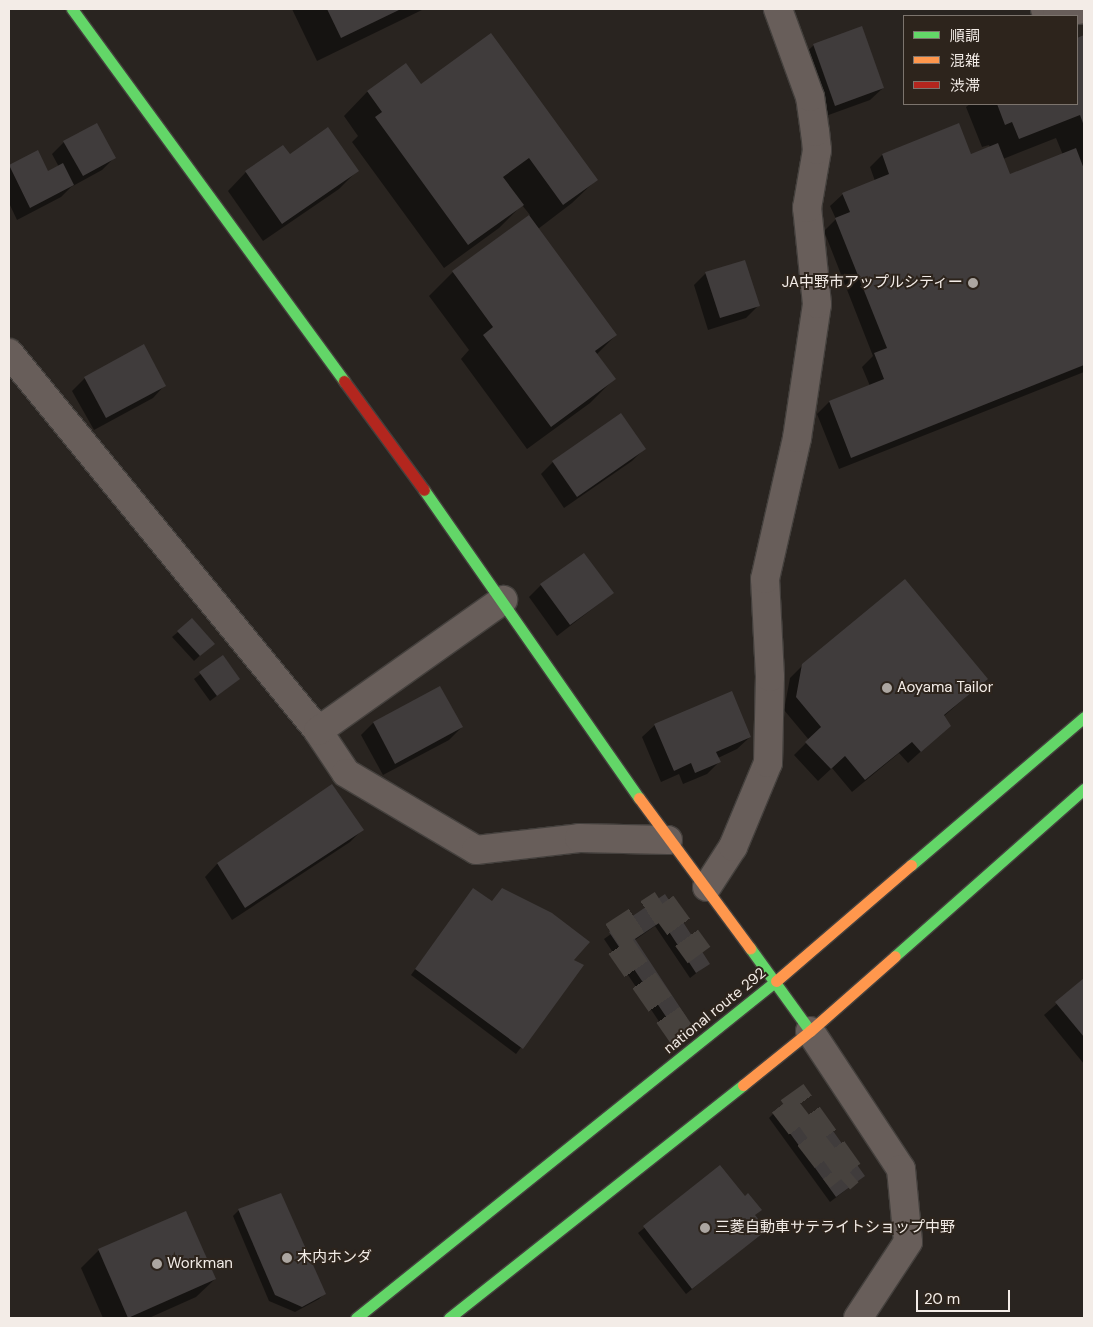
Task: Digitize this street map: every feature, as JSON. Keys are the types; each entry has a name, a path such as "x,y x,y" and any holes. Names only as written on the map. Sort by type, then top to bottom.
{"main road":[{"path":"72,9 503,600 668,840 706,887 810,1031"},
{"name":"national route 292","path":"356,1318 774,982 1084,717"},
{"path":"449,1318 810,1031 1084,789"}],"street":[{"path":"706,887 733,847 768,763 770,677 765,579 797,438 816,304 807,208 817,150 815,132 810,97 778,9"},
{"path":"1045,9 1057,13 1084,9"},
{"path":"9,353 318,731 346,773 476,850 580,838 668,840"},
{"path":"318,731 503,600"},
{"path":"810,1031 901,1169 908,1242 858,1318"}],"building":[{"path":"327,9 401,9 341,38"},
{"path":"862,26 884,88 835,106 813,44"},
{"path":"491,33 598,180 563,205 529,158 503,177 524,205 468,245 375,117 382,112 367,91 406,63 421,84"},
{"path":"1084,35 1084,126 1080,115 1019,139 1012,122 1005,125 997,105 1078,105 1078,38"},
{"path":"97,123 116,158 83,176 63,141"},
{"name":"JA中野市アップルシティー","path":"959,123 971,154 998,143 1010,174 1076,148 1084,169 1084,365 851,458 829,401 884,379 874,353 887,348 835,218 850,212 842,193 889,174 882,154"},
{"path":"328,127 359,171 282,224 245,171 283,145 290,154"},
{"path":"38,150 48,171 63,163 74,185 30,208 9,165"},
{"path":"529,215 617,335 595,351 616,379 551,427 483,335 493,327 452,271"},
{"path":"745,260 760,306 720,318 705,272"},
{"path":"144,344 166,386 106,418 84,377"},
{"path":"621,413 646,449 577,497 552,461"},
{"path":"584,553 614,593 570,625 540,584"},
{"name":"Aoyama Tailor","path":"905,579 988,679 944,715 951,726 921,752 912,742 865,780 845,756 831,769 805,742 821,727 796,697 802,664"},
{"path":"192,618 215,644 200,656 177,631"},
{"path":"223,655 240,679 217,696 199,672"},
{"path":"440,686 463,727 395,764 373,722"},
{"path":"732,691 751,737 716,752 721,762 695,773 691,763 674,771 654,724"},
{"path":"332,784 364,830 245,908 217,863"},
{"path":"473,888 492,901 502,888 552,913 590,942 574,960 584,965 523,1049 415,969"},
{"path":"665,894 710,964 696,973 662,921 635,939 687,1018 673,1027 609,932"},
{"path":"1084,978 1084,1037 1055,1002"},
{"path":"791,1099 808,1123 821,1114 865,1176 836,1197 774,1111"},
{"name":"三菱自動車サテライトショップ中野","path":"720,1165 745,1196 748,1193 762,1210 755,1215 767,1230 692,1289 643,1226"},
{"path":"281,1193 326,1294 302,1307 275,1295 238,1209"},
{"name":"Workman","path":"186,1211 216,1279 128,1318 98,1249"}],"tunnel":[{"path":"684,1038 613,936 662,904 699,955"},
{"path":"783,1104 841,1179 849,1172 792,1092"}],"traffic: fast":[{"path":"72,9 344,381"},
{"path":"424,490 639,798"},
{"path":"911,865 1084,717"},
{"path":"895,956 1084,789"},
{"path":"750,948 810,1031"},
{"path":"356,1318 776,981"},
{"path":"449,1318 743,1085"}],"traffic: slow":[{"path":"639,798 750,948"},
{"path":"776,981 911,865"},
{"path":"743,1085 810,1031 895,956"}],"traffic: jam":[{"path":"344,381 424,490"}],"place":[{"name":"JA中野市アップルシティー","path":"973,283"},
{"name":"Aoyama Tailor","path":"887,688"},
{"name":"三菱自動車サテライトショップ中野","path":"705,1228"},
{"name":"木内ホンダ","path":"287,1258"},
{"name":"Workman","path":"157,1264"}]}
